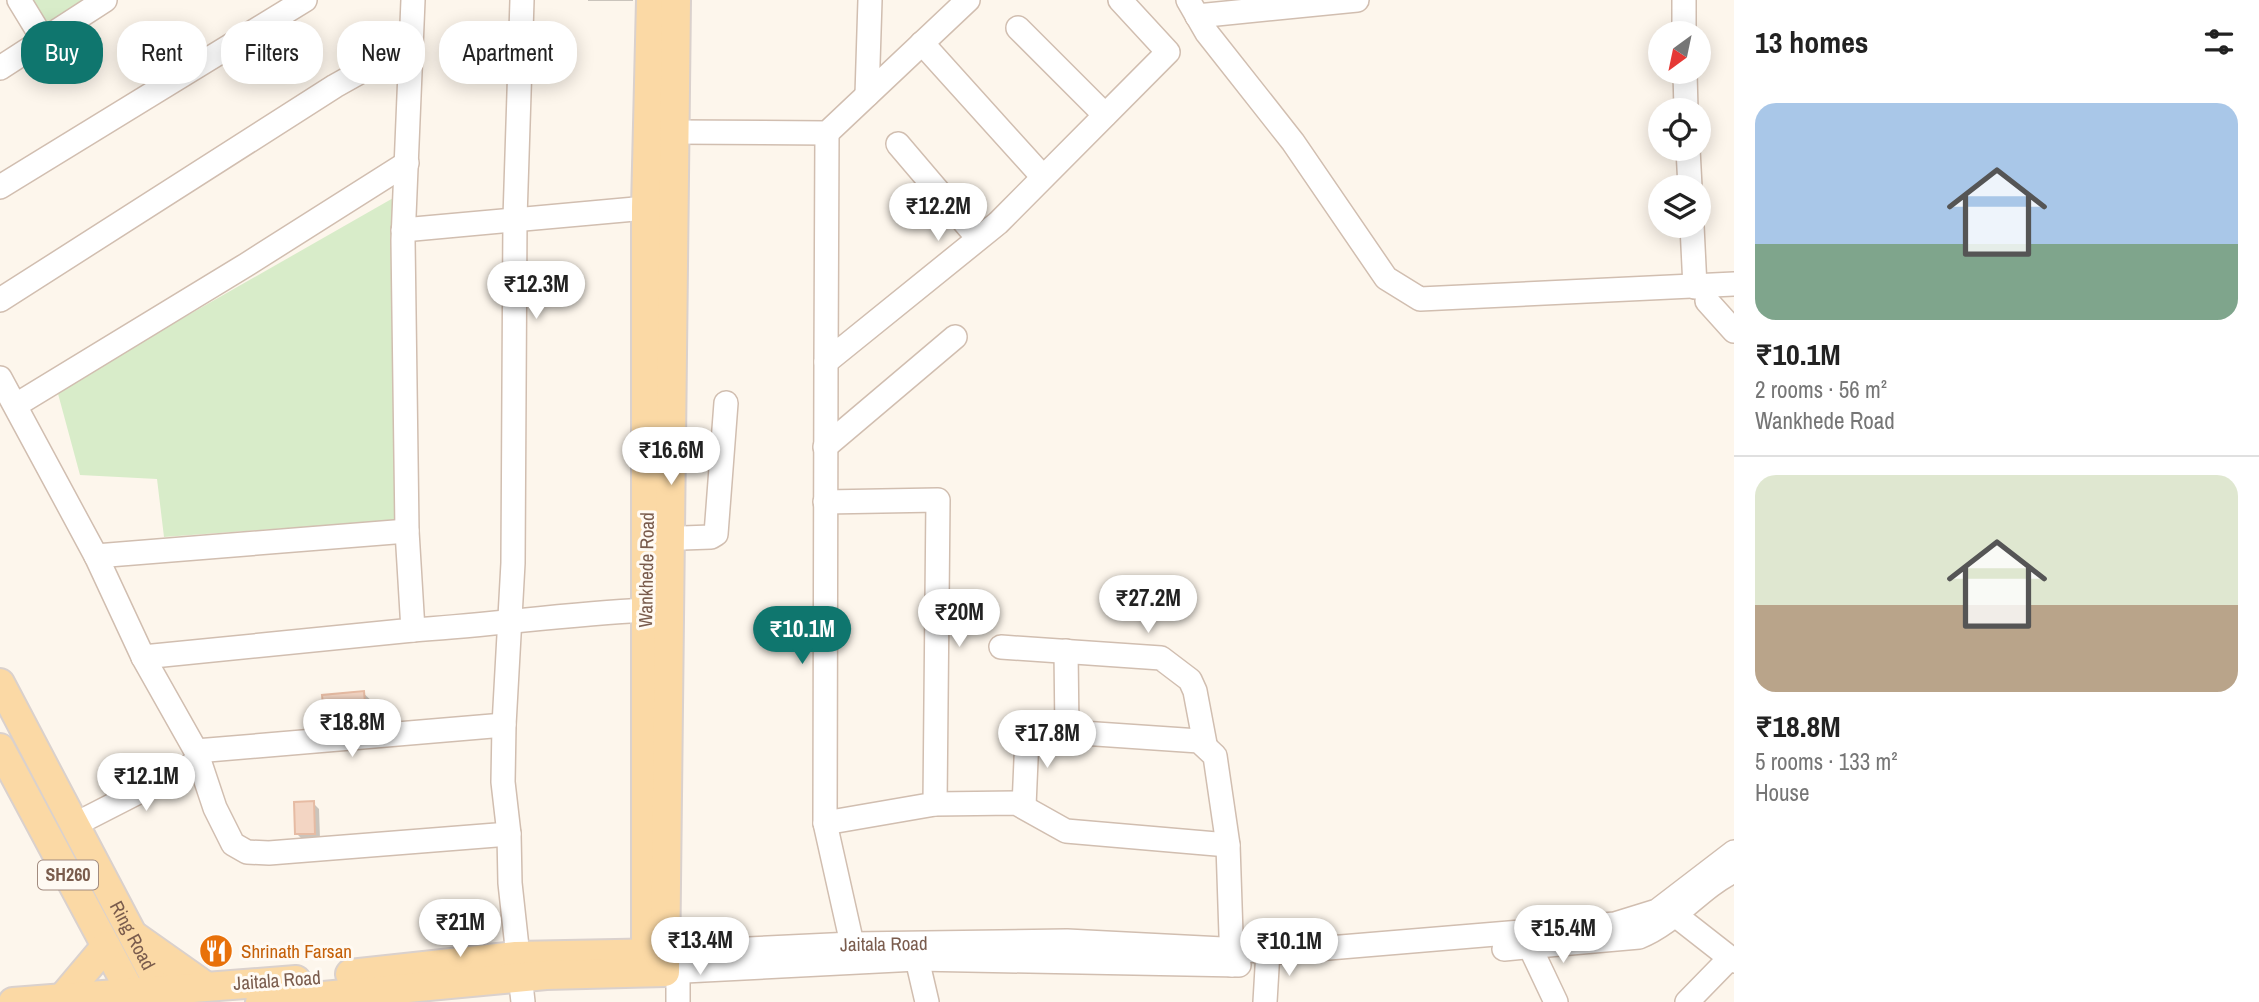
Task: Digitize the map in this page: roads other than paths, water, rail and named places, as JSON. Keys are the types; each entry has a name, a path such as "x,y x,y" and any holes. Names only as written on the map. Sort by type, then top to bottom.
{"main road":[{"name":"Wankhede Road","path":"651,0 646,208 659,539 663,962"},
{"name":"Wankhede Road","path":"663,962 645,610 659,539 677,0"},
{"name":"Ring Road","path":"0,683 164,995"},
{"name":"SH260","path":"0,748 133,997"},
{"path":"131,933 204,985"},
{"path":"63,997 106,946"},
{"name":"Jaitala Road","path":"260,1002 520,979 663,962"},
{"name":"Jaitala Road","path":"13,1002 63,997 164,995 204,985 291,981 520,979"}],"street":[{"path":"19,0 32,21"},
{"path":"74,21 105,0"},
{"path":"0,187 305,0"},
{"path":"412,21 413,0"},
{"path":"520,979 503,782 515,468 515,218 522,0"},
{"path":"867,95 870,0"},
{"path":"826,362 978,238 1168,52 1120,0"},
{"path":"1357,0 1193,8 1208,33 1293,142 1386,278 1420,299 1701,294 1734,284"},
{"path":"1684,0 1684,21"},
{"path":"674,132 827,133 960,4"},
{"path":"1018,27 1105,115"},
{"path":"922,43 1043,177"},
{"path":"0,68 21,55"},
{"path":"0,300 339,84"},
{"path":"409,84 403,230 407,531 413,630"},
{"path":"827,133 825,822 854,953"},
{"path":"898,144 978,238"},
{"path":"16,405 407,163"},
{"path":"403,230 646,208"},
{"path":"1694,238 1701,294 1734,331"},
{"path":"825,447 955,337"},
{"path":"0,378 96,556 143,657 197,756 215,808 233,844 247,852 509,834"},
{"path":"659,539 711,537 716,534 726,402"},
{"path":"825,502 938,500 935,804"},
{"path":"96,556 407,531"},
{"path":"143,657 413,630 510,624 568,614 645,610"},
{"path":"1000,647 1161,657 1190,680 1195,691 1205,744 1215,756 1228,845 1232,958"},
{"path":"1066,651 1067,732"},
{"path":"74,825 197,756 504,724"},
{"path":"1024,806 1027,737 1032,733 1067,732 1205,744"},
{"path":"825,822 935,804 1016,803 1066,831 1228,845"},
{"path":"1730,861 1734,832"},
{"name":"Jaitala Road","path":"854,953 917,959 1268,958 1530,947 1639,937 1655,930 1669,911 1730,861"},
{"name":"Jaitala Road","path":"1268,958 1615,924 1669,911 1713,881 1730,861"},
{"path":"1669,911 1732,959 1687,1002"},
{"name":"Jaitala Road","path":"663,962 1067,941 1232,958"},
{"path":"1530,947 1556,1002"},
{"path":"1265,1002 1268,958"},
{"path":"917,959 928,1002"},
{"path":"663,962 678,1002"}],"place":[{"name":"Shrinath Farsan","path":"216,951"}]}
